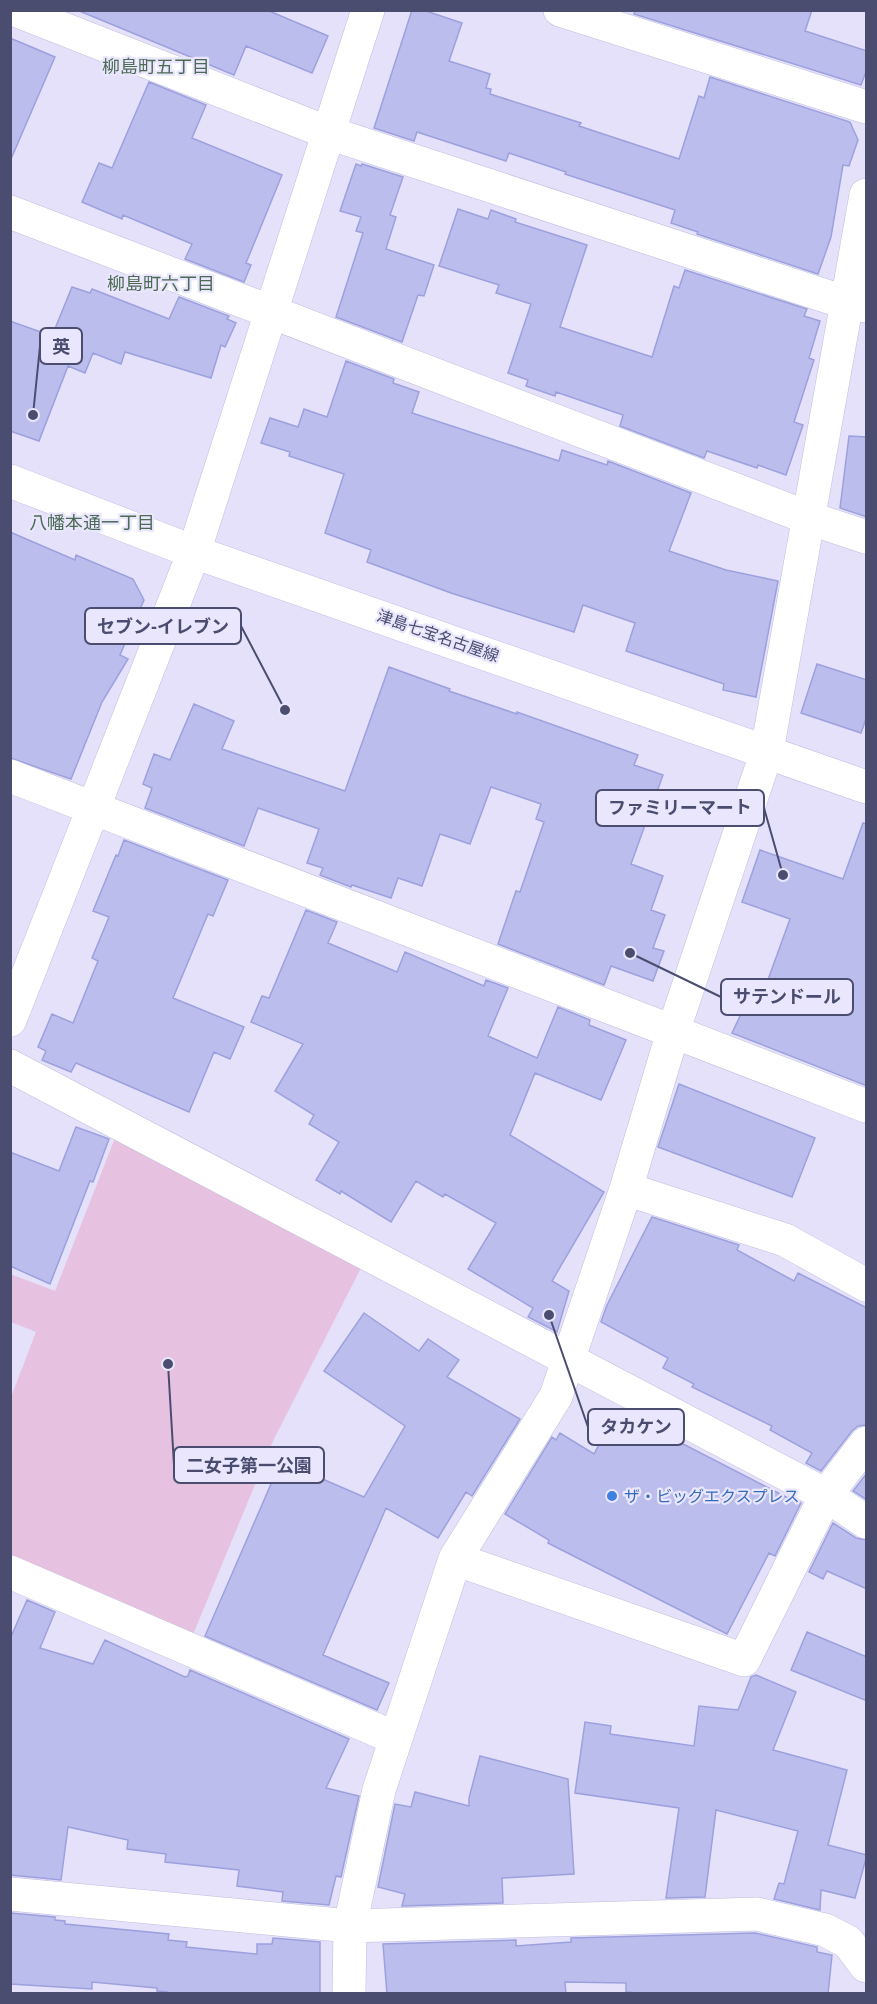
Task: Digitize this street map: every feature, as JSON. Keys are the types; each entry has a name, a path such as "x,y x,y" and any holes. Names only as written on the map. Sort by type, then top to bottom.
{"street":[{"path":"15,10 328,134 857,305"},
{"path":"10,1020 194,552 368,10"},
{"path":"560,10 867,106"},
{"path":"349,1994 350,1926 379,1790 455,1559 556,1396 567,1357 626,1189 673,1032 767,751 809,518 857,305 867,195"},
{"path":"10,212 809,518 867,537"},
{"name":"津島七宝名古屋線","path":"10,481 194,552 867,787"},
{"path":"10,776 867,1106"},
{"path":"10,1066 567,1357 826,1495 867,1522"},
{"path":"626,1189 785,1240 867,1285"},
{"path":"455,1559 744,1660 826,1495 867,1443"},
{"path":"10,1572 395,1738"},
{"path":"10,1894 350,1926 758,1914 825,1930 848,1942 867,1966"}],"shaded area":[{"path":"115,1138 363,1264 273,1441 192,1637 11,1557 11,1397 36,1332 11,1322 10,1274 55,1291"}],"building":[{"path":"77,10 267,10 328,36 312,73 246,46 234,75"},
{"path":"412,10 423,10 462,23 449,61 490,74 486,88 491,89 490,94 581,123 579,126 679,159 699,96 704,98 710,77 850,122 858,140 849,166 843,165 831,237 818,274 697,234 698,232 671,223 675,210 509,153 506,161 417,132 414,141 374,128"},
{"path":"635,10 812,10 805,31 867,51 867,69 861,85 634,14"},
{"path":"10,38 55,57 11,159 10,159"},
{"path":"149,82 206,105 192,138 282,175 246,263 251,265 244,282 185,259 192,244 123,215 122,219 82,202 99,163 112,168"},
{"path":"356,164 403,177 390,215 396,217 386,249 434,265 424,296 418,295 402,342 336,317 363,233 356,231 361,217 340,211"},
{"path":"458,209 488,219 491,210 516,219 515,222 587,245 560,327 652,357 674,286 679,288 685,270 807,309 804,316 820,321 809,358 814,360 794,422 803,425 786,475 707,451 704,458 620,426 623,415 556,392 555,396 526,386 528,380 508,373 531,304 496,293 499,285 439,266"},
{"path":"72,287 90,293 92,289 169,319 179,297 229,316 227,319 236,323 225,347 221,345 211,378 125,352 121,364 93,353 85,373 68,366 39,441 10,431 10,321 52,336"},
{"path":"346,361 394,379 393,383 419,392 412,413 559,461 562,450 607,465 608,461 691,493 669,551 726,570 778,581 756,697 723,690 724,684 626,651 635,623 583,605 574,632 451,593 367,562 371,550 325,533 344,474 289,456 290,452 261,443 270,418 298,427 304,409 327,417"},
{"path":"849,436 867,437 867,517 840,508"},
{"path":"10,532 75,560 76,555 133,579 144,600 120,655 128,659 102,702 71,779 10,758"},
{"path":"817,664 867,680 867,716 861,733 801,713"},
{"path":"389,667 450,689 449,691 517,714 517,712 638,755 634,765 663,775 631,864 663,876 651,910 665,915 653,948 664,951 653,981 611,966 604,985 498,944 516,891 520,892 544,822 536,819 541,804 491,787 470,844 440,834 422,886 398,878 391,898 352,885 351,887 320,875 323,868 307,863 319,829 258,808 244,846 145,808 152,788 143,784 154,754 170,760 194,704 234,721 222,749 345,791"},
{"path":"863,823 867,824 867,1086 732,1033 750,995 761,999 790,919 742,902 760,850 843,879"},
{"path":"124,840 228,880 213,916 208,914 173,998 244,1027 230,1059 214,1052 189,1112 76,1063 71,1072 42,1060 46,1051 38,1047 52,1014 73,1023 98,961 92,958 109,917 93,911"},
{"path":"306,910 337,922 328,943 397,972 405,952 484,986 486,980 508,988 488,1036 537,1058 558,1007 590,1020 589,1025 626,1040 601,1100 535,1073 510,1135 604,1192 552,1281 569,1291 557,1332 528,1317 533,1308 468,1269 496,1223 445,1194 443,1197 416,1181 391,1222 341,1191 340,1194 316,1180 339,1142 309,1124 314,1115 275,1091 303,1044 251,1022 262,996 269,998"},
{"path":"679,1084 815,1138 792,1197 658,1147"},
{"path":"76,1127 109,1139 50,1284 10,1266 10,1152 59,1171"},
{"path":"652,1217 739,1245 737,1250 794,1281 798,1273 867,1308 867,1425 858,1426 852,1431 821,1471 806,1463 812,1453 770,1430 772,1426 692,1387 694,1384 663,1368 668,1358 601,1322 607,1305"},
{"path":"364,1313 419,1351 428,1339 459,1360 447,1377 520,1419 472,1496 466,1492 438,1538 386,1508 323,1655 389,1683 377,1710 205,1636 281,1461 364,1497 405,1426 324,1371"},
{"path":"617,1410 801,1503 775,1556 769,1553 727,1634 548,1543 549,1540 505,1514 552,1437 556,1440 560,1433 594,1454"},
{"path":"867,1473 867,1500 853,1491"},
{"path":"833,1523 856,1538 867,1540 867,1589 827,1571 823,1579 809,1572"},
{"path":"27,1600 55,1612 40,1648 93,1664 105,1640 185,1677 188,1676 190,1670 349,1739 326,1788 359,1796 341,1877 336,1876 329,1905 282,1901 283,1892 237,1886 239,1870 165,1862 166,1854 127,1849 128,1840 68,1827 61,1880 10,1875 10,1639"},
{"path":"807,1632 867,1657 867,1701 791,1670"},
{"path":"756,1675 796,1692 773,1750 847,1770 828,1845 867,1855 855,1898 821,1890 820,1910 774,1899 779,1883 784,1884 798,1831 716,1810 705,1897 666,1898 679,1808 575,1793 585,1722 611,1726 610,1734 694,1746 699,1706 738,1710 751,1677"},
{"path":"480,1756 568,1779 574,1874 502,1878 503,1903 402,1906 405,1894 378,1887 395,1804 411,1807 415,1792 469,1806"},
{"path":"10,1913 55,1917 55,1920 65,1921 65,1924 169,1934 168,1940 187,1942 186,1947 257,1954 257,1944 272,1944 273,1938 320,1942 320,1994 166,1994 167,1992 157,1991 157,1988 92,1982 92,1989 10,1984"},
{"path":"755,1933 817,1947 817,1952 832,1955 828,1994 649,1994 626,1992 626,1983 565,1982 566,1994 387,1994 383,1944 516,1940 516,1946 571,1942 571,1938"}],"place":[{"name":"英","path":"33,415"},
{"name":"セブン-イレブン","path":"285,710"},
{"name":"ファミリーマート","path":"783,875"},
{"name":"サテンドール","path":"630,953"},
{"name":"タカケン","path":"549,1315"},
{"name":"二女子第一公園","path":"168,1364"},
{"name":"ザ・ビッグエクスプレス","path":"612,1496"}],"district":[{"name":"柳島町五丁目","path":"156,67"},
{"name":"柳島町六丁目","path":"161,284"},
{"name":"八幡本通一丁目","path":"92,523"}]}
